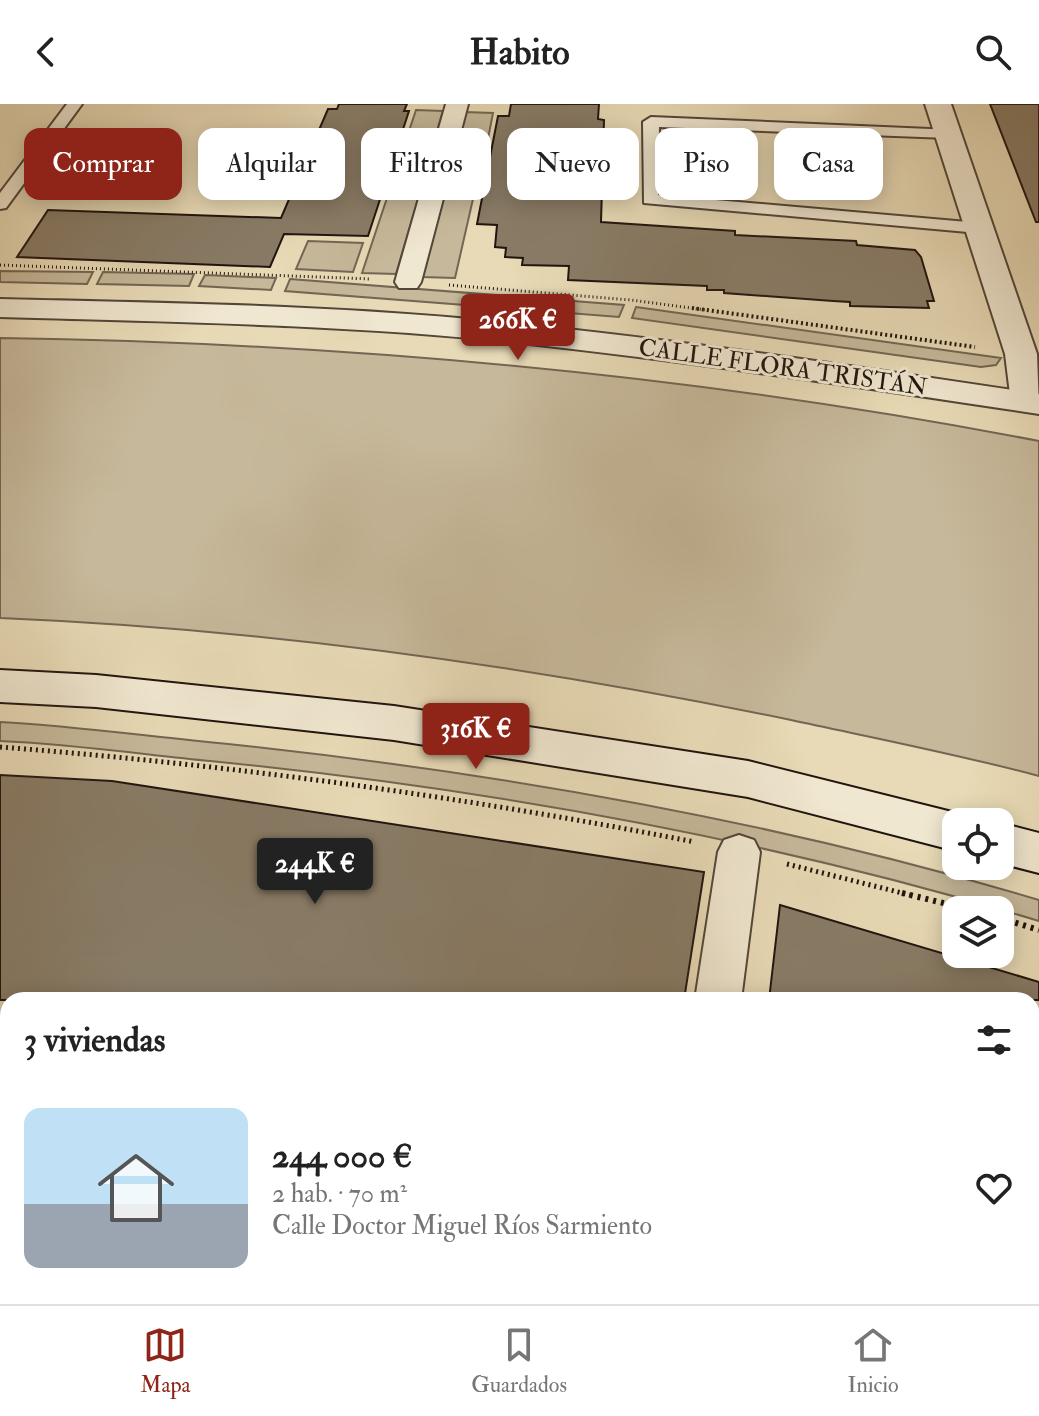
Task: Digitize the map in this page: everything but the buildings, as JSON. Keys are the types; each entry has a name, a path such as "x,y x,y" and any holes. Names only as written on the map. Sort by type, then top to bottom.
{"street":[{"path":"408,282 457,104"},
{"path":"938,104 1021,354 1033,403"},
{"name":"CALLE FLORA TRISTÁN","path":"0,308 268,315 498,331 764,362 1033,403"},
{"path":"0,686 96,691 394,723 748,779 942,828"},
{"path":"1014,847 1039,853"},
{"path":"719,992 739,852"}],"lane":[{"path":"0,204 75,104"},
{"path":"796,114 874,119 890,131"},
{"path":"948,133 651,122 650,199 981,234"},
{"path":"833,228 981,234"}],"path":[{"path":"0,747 179,762 485,802 739,852 942,903"},
{"path":"1014,922 1039,930"}],"shaded area":[{"path":"416,110 443,111 438,128 410,128"},
{"path":"465,112 493,113 490,128 461,128"},
{"path":"386,200 418,200 396,274 362,273"},
{"path":"443,200 473,200 455,278 422,277"},
{"path":"308,241 363,243 353,272 296,269"},
{"path":"0,271 93,272 87,284 0,282"},
{"path":"103,272 194,274 189,286 97,284"},
{"path":"205,275 276,278 271,290 199,286"},
{"path":"290,279 624,305 619,317 285,291"},
{"path":"636,307 1001,358 996,365 981,367 632,318"},
{"path":"0,338 261,347 522,367 781,398 1039,441 1039,776 791,720 497,667 199,631 0,618"},
{"path":"0,722 86,729 330,756 535,785 739,824 940,872 942,880 968,880 1039,900 1039,921 1014,914 1014,896 951,896 732,842 524,802 315,773 0,741"}]}
